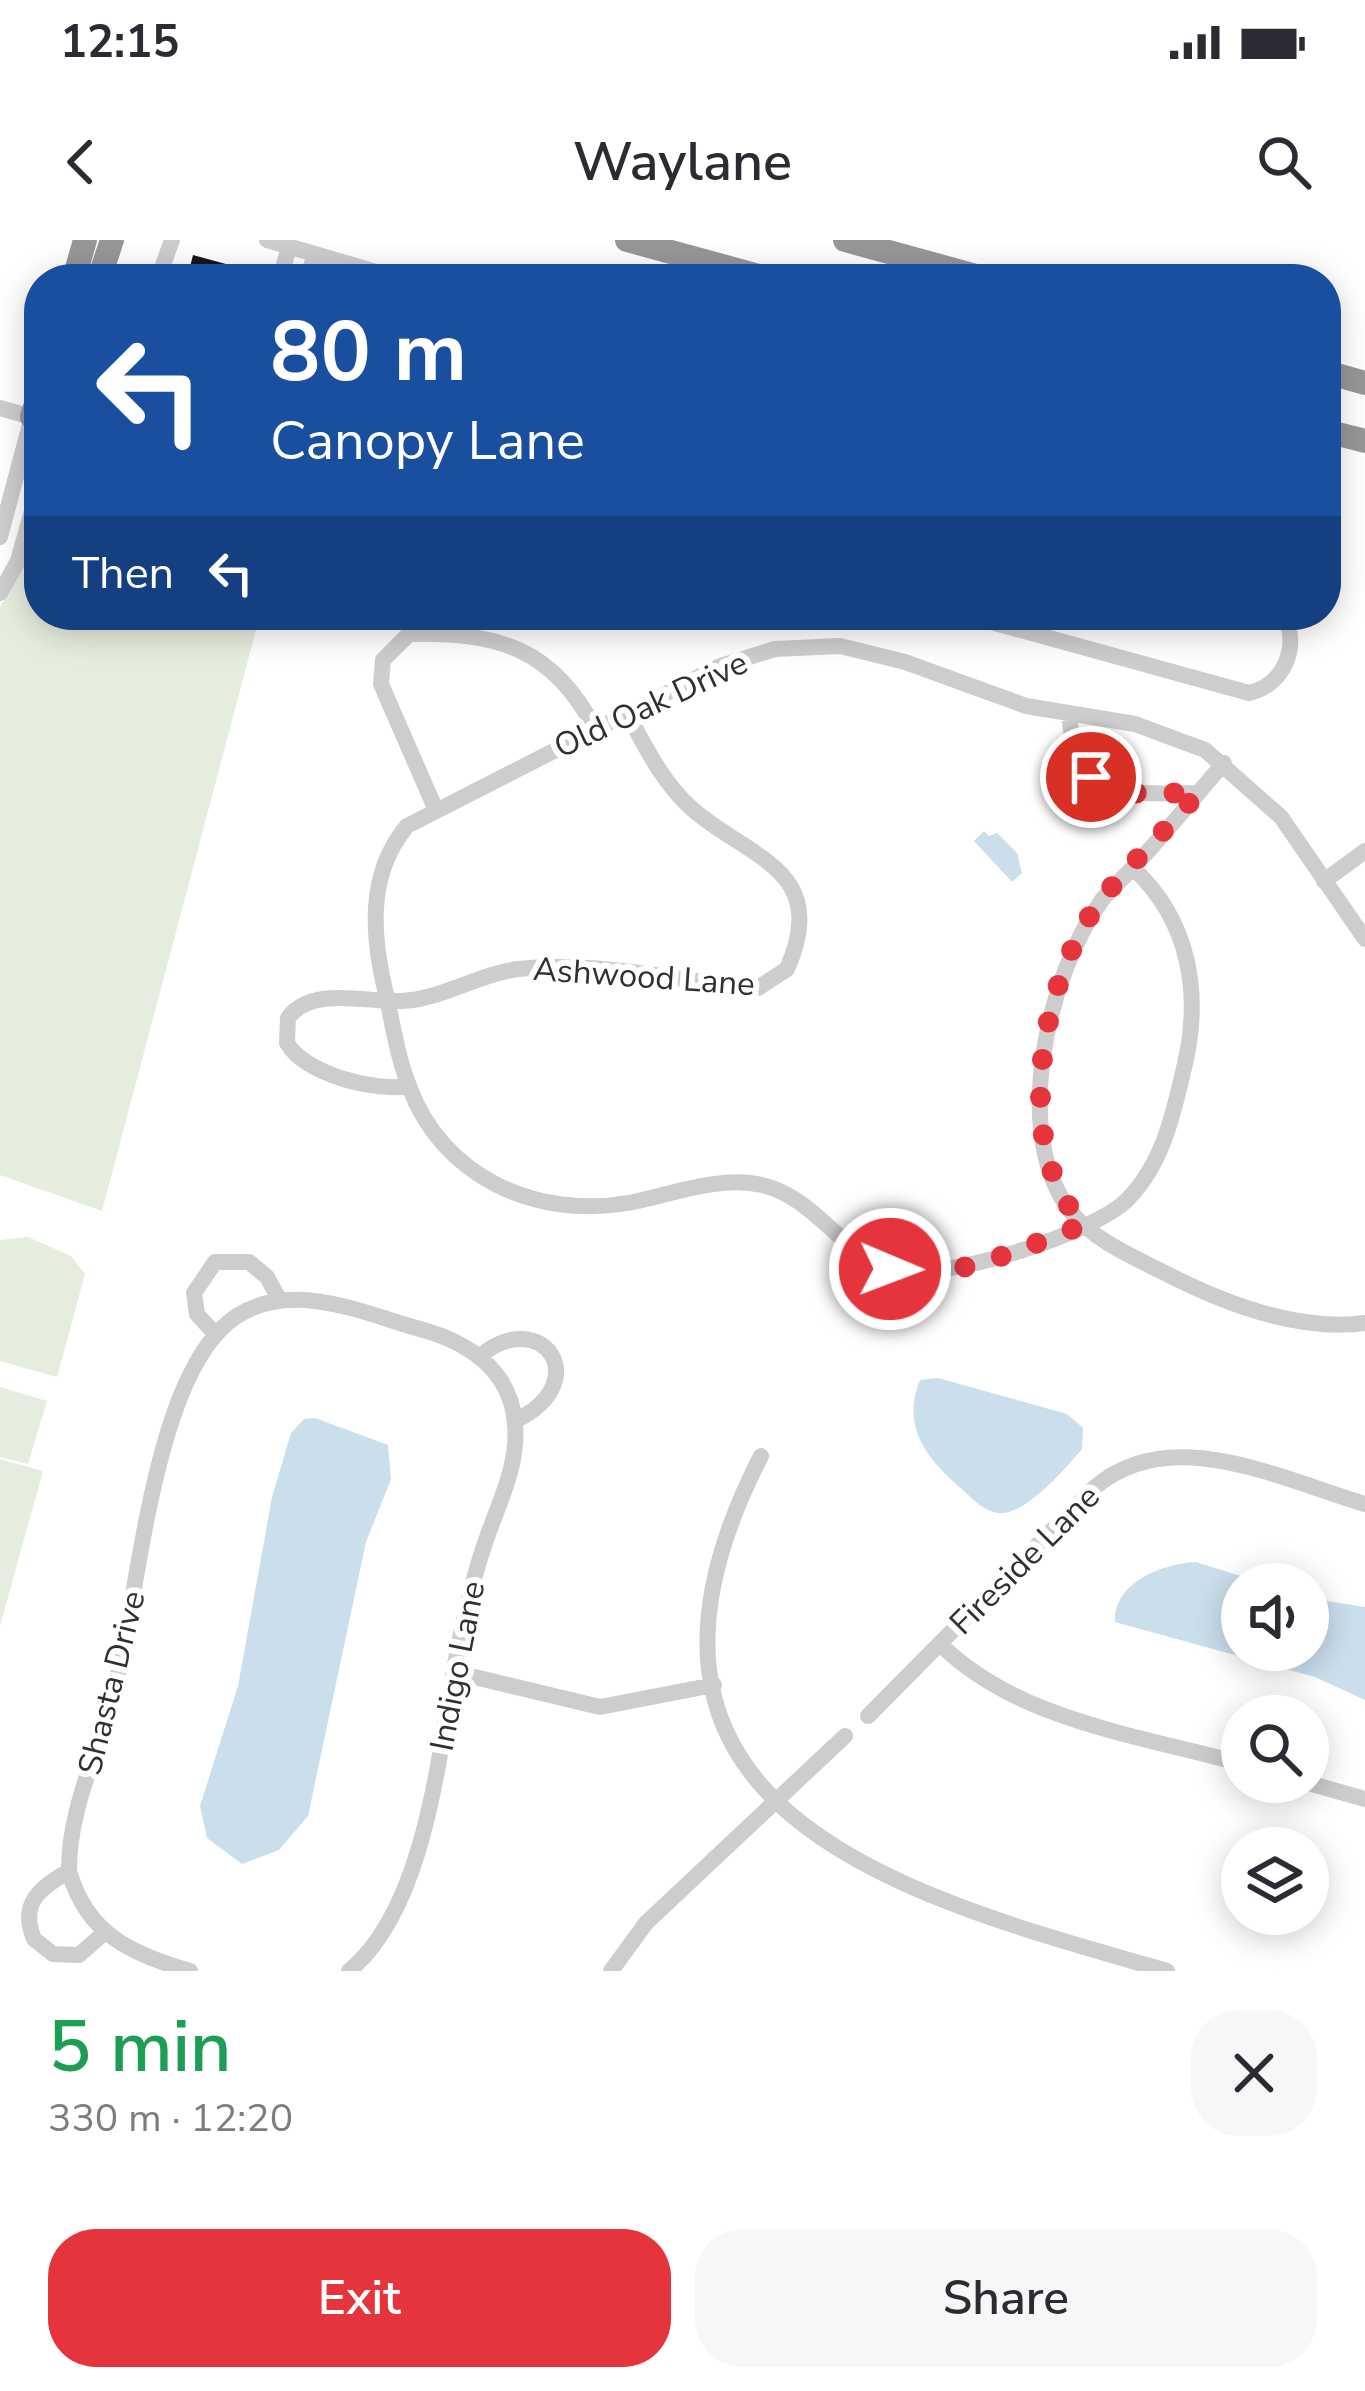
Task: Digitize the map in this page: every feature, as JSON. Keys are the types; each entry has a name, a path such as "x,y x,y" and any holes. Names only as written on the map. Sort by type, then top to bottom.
{"highway":[{"path":"627,240 715,264"},
{"path":"844,240 932,264"}],"street":[{"path":"267,240 352,264"},
{"path":"285,264 290,247"},
{"path":"312,264 314,254"},
{"path":"0,537 24,455"},
{"path":"0,592 24,540"},
{"path":"1020,630 1249,693 1266,689 1280,675 1290,649 1287,630"},
{"path":"435,808 381,684 383,660 409,634 492,642 542,660 576,692 596,731"},
{"name":"Old Oak Drive","path":"1133,868 1163,901 1191,976 1193,1022 1172,1117 1155,1161 1126,1202 1084,1225 954,1269 909,1274 869,1259 810,1208 766,1185 730,1182 592,1209 557,1207 527,1200 469,1168 431,1131 409,1086 387,1000 375,889 380,868 407,826 435,808 718,667 808,645 871,651 1008,700 1136,724 1224,763 1281,817 1365,939"},
{"path":"1069,714 1072,750 1091,777 1120,793 1198,793"},
{"name":"Ashwood Lane","path":"409,1086 376,1088 300,1059 287,1042 288,1018 300,1006 362,997 415,999 497,973 543,967 758,988 778,979 796,938 796,900 789,881 762,853 682,799 628,715"},
{"path":"1224,763 1104,897 1070,957 1052,1012 1044,1065 1044,1157 1053,1183 1084,1225 1169,1275 1244,1306 1301,1320 1365,1323"},
{"path":"1324,881 1365,851"},
{"path":"280,1301 267,1277 250,1262 214,1262 194,1293 197,1314 215,1334 249,1310 280,1301 320,1301 446,1336 480,1355 501,1381 515,1421 538,1409 554,1392 557,1373 550,1353 535,1340 517,1337 480,1355"},
{"name":"Shasta Drive","path":"69,1871 72,1832 132,1618 154,1484 190,1376 215,1334"},
{"name":"Indigo Lane","path":"350,1971 378,1943 400,1898 432,1796 470,1592 511,1469 515,1421"},
{"name":"Fireside Lane","path":"868,1716 1112,1472 1160,1455 1206,1460 1365,1504"},
{"path":"761,1456 733,1516 718,1571 711,1641 714,1685 736,1751 771,1801 839,1850 937,1899 1167,1971"},
{"path":"941,1645 983,1682 1023,1701 1221,1758"},
{"path":"454,1672 600,1707 714,1685"},
{"path":"611,1971 646,1923 845,1736"},
{"path":"1329,1789 1365,1799"},
{"path":"104,1933 71,1957 53,1954 34,1939 28,1916 32,1900 69,1871 79,1903 104,1933 126,1949 190,1971"}],"green space":[{"path":"24,566 24,630 256,630 102,1211 0,1175 0,607"},
{"path":"28,1237 71,1256 85,1274 57,1377 0,1361 0,1240"},
{"path":"0,1387 47,1401 28,1464 0,1457"},
{"path":"0,1459 43,1471 0,1626"}],"water":[{"path":"984,831 989,836 997,833 1017,853 1022,873 1012,882 974,841"},
{"path":"938,1378 1067,1414 1083,1428 1082,1449 1024,1505 1003,1513 987,1509 940,1468 921,1443 915,1398 920,1380"},
{"path":"315,1418 388,1445 391,1479 366,1542 308,1816 279,1850 242,1864 207,1838 200,1806 238,1686 272,1497 291,1433 304,1419"},
{"path":"1196,1562 1221,1570 1221,1651 1115,1622 1122,1596 1131,1586 1169,1567"},
{"path":"1329,1601 1365,1607 1365,1700 1293,1671 1329,1671"}],"building":[{"path":"193,255 226,264 191,264"}],"route":[{"path":"890,1269 909,1274 954,1269 1084,1225 1053,1183 1041,1129 1044,1065 1059,984 1104,897 1198,793 1120,793 1091,777"}]}
